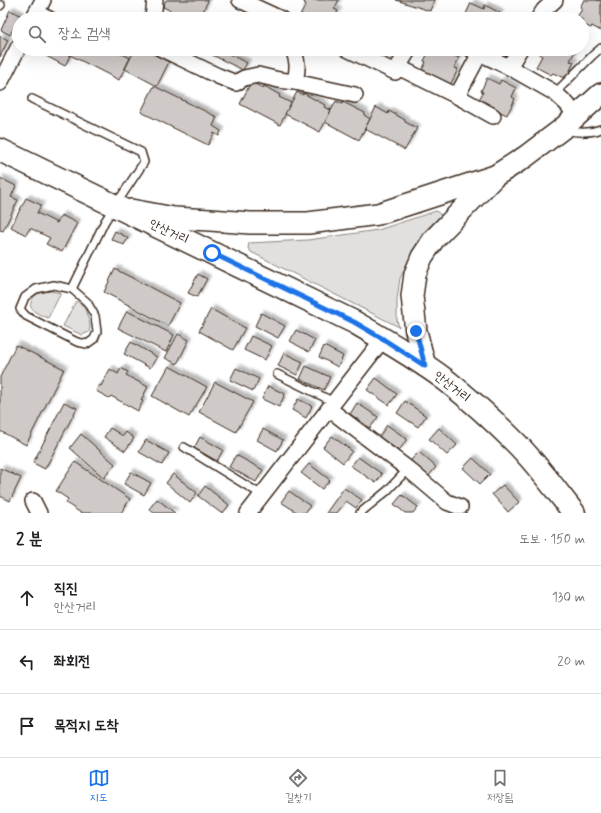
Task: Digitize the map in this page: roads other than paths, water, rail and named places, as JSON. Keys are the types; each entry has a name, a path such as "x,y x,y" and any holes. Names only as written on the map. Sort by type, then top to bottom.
{"main road":[{"path":"425,366 416,331 412,296 415,274 422,257 434,240 495,176 525,157 569,123 601,94"},
{"name":"안산거리","path":"0,150 354,322 383,339 446,381 482,411 516,443 547,478 574,513"},
{"path":"115,206 174,218 250,223 308,223 378,214 495,176"}],"street":[{"path":"40,12 43,0"},
{"path":"154,12 155,0"},
{"path":"240,0 265,12"},
{"path":"543,12 555,0"},
{"path":"0,83 14,56"},
{"path":"177,56 236,83 244,78 258,75 355,95"},
{"path":"295,56 297,60 297,72 295,82"},
{"path":"362,56 395,72 405,56"},
{"path":"457,96 474,56"},
{"path":"487,56 510,67 556,93 567,104 569,123"},
{"path":"510,67 516,56"},
{"path":"398,67 457,96 493,116"},
{"path":"248,513 383,339"},
{"path":"332,406 447,502 460,507"}],"lane":[{"path":"556,93 601,48"},
{"path":"32,99 141,152 144,162 105,221 72,289"},
{"path":"569,123 574,132 586,132 601,129"},
{"path":"54,285 72,289 87,302 95,316 97,332 94,339 87,344 77,342 26,316 20,309 25,297 36,289 54,285"},
{"path":"277,374 332,406"},
{"path":"184,446 262,495"},
{"path":"360,513 387,491 408,469"}]}
